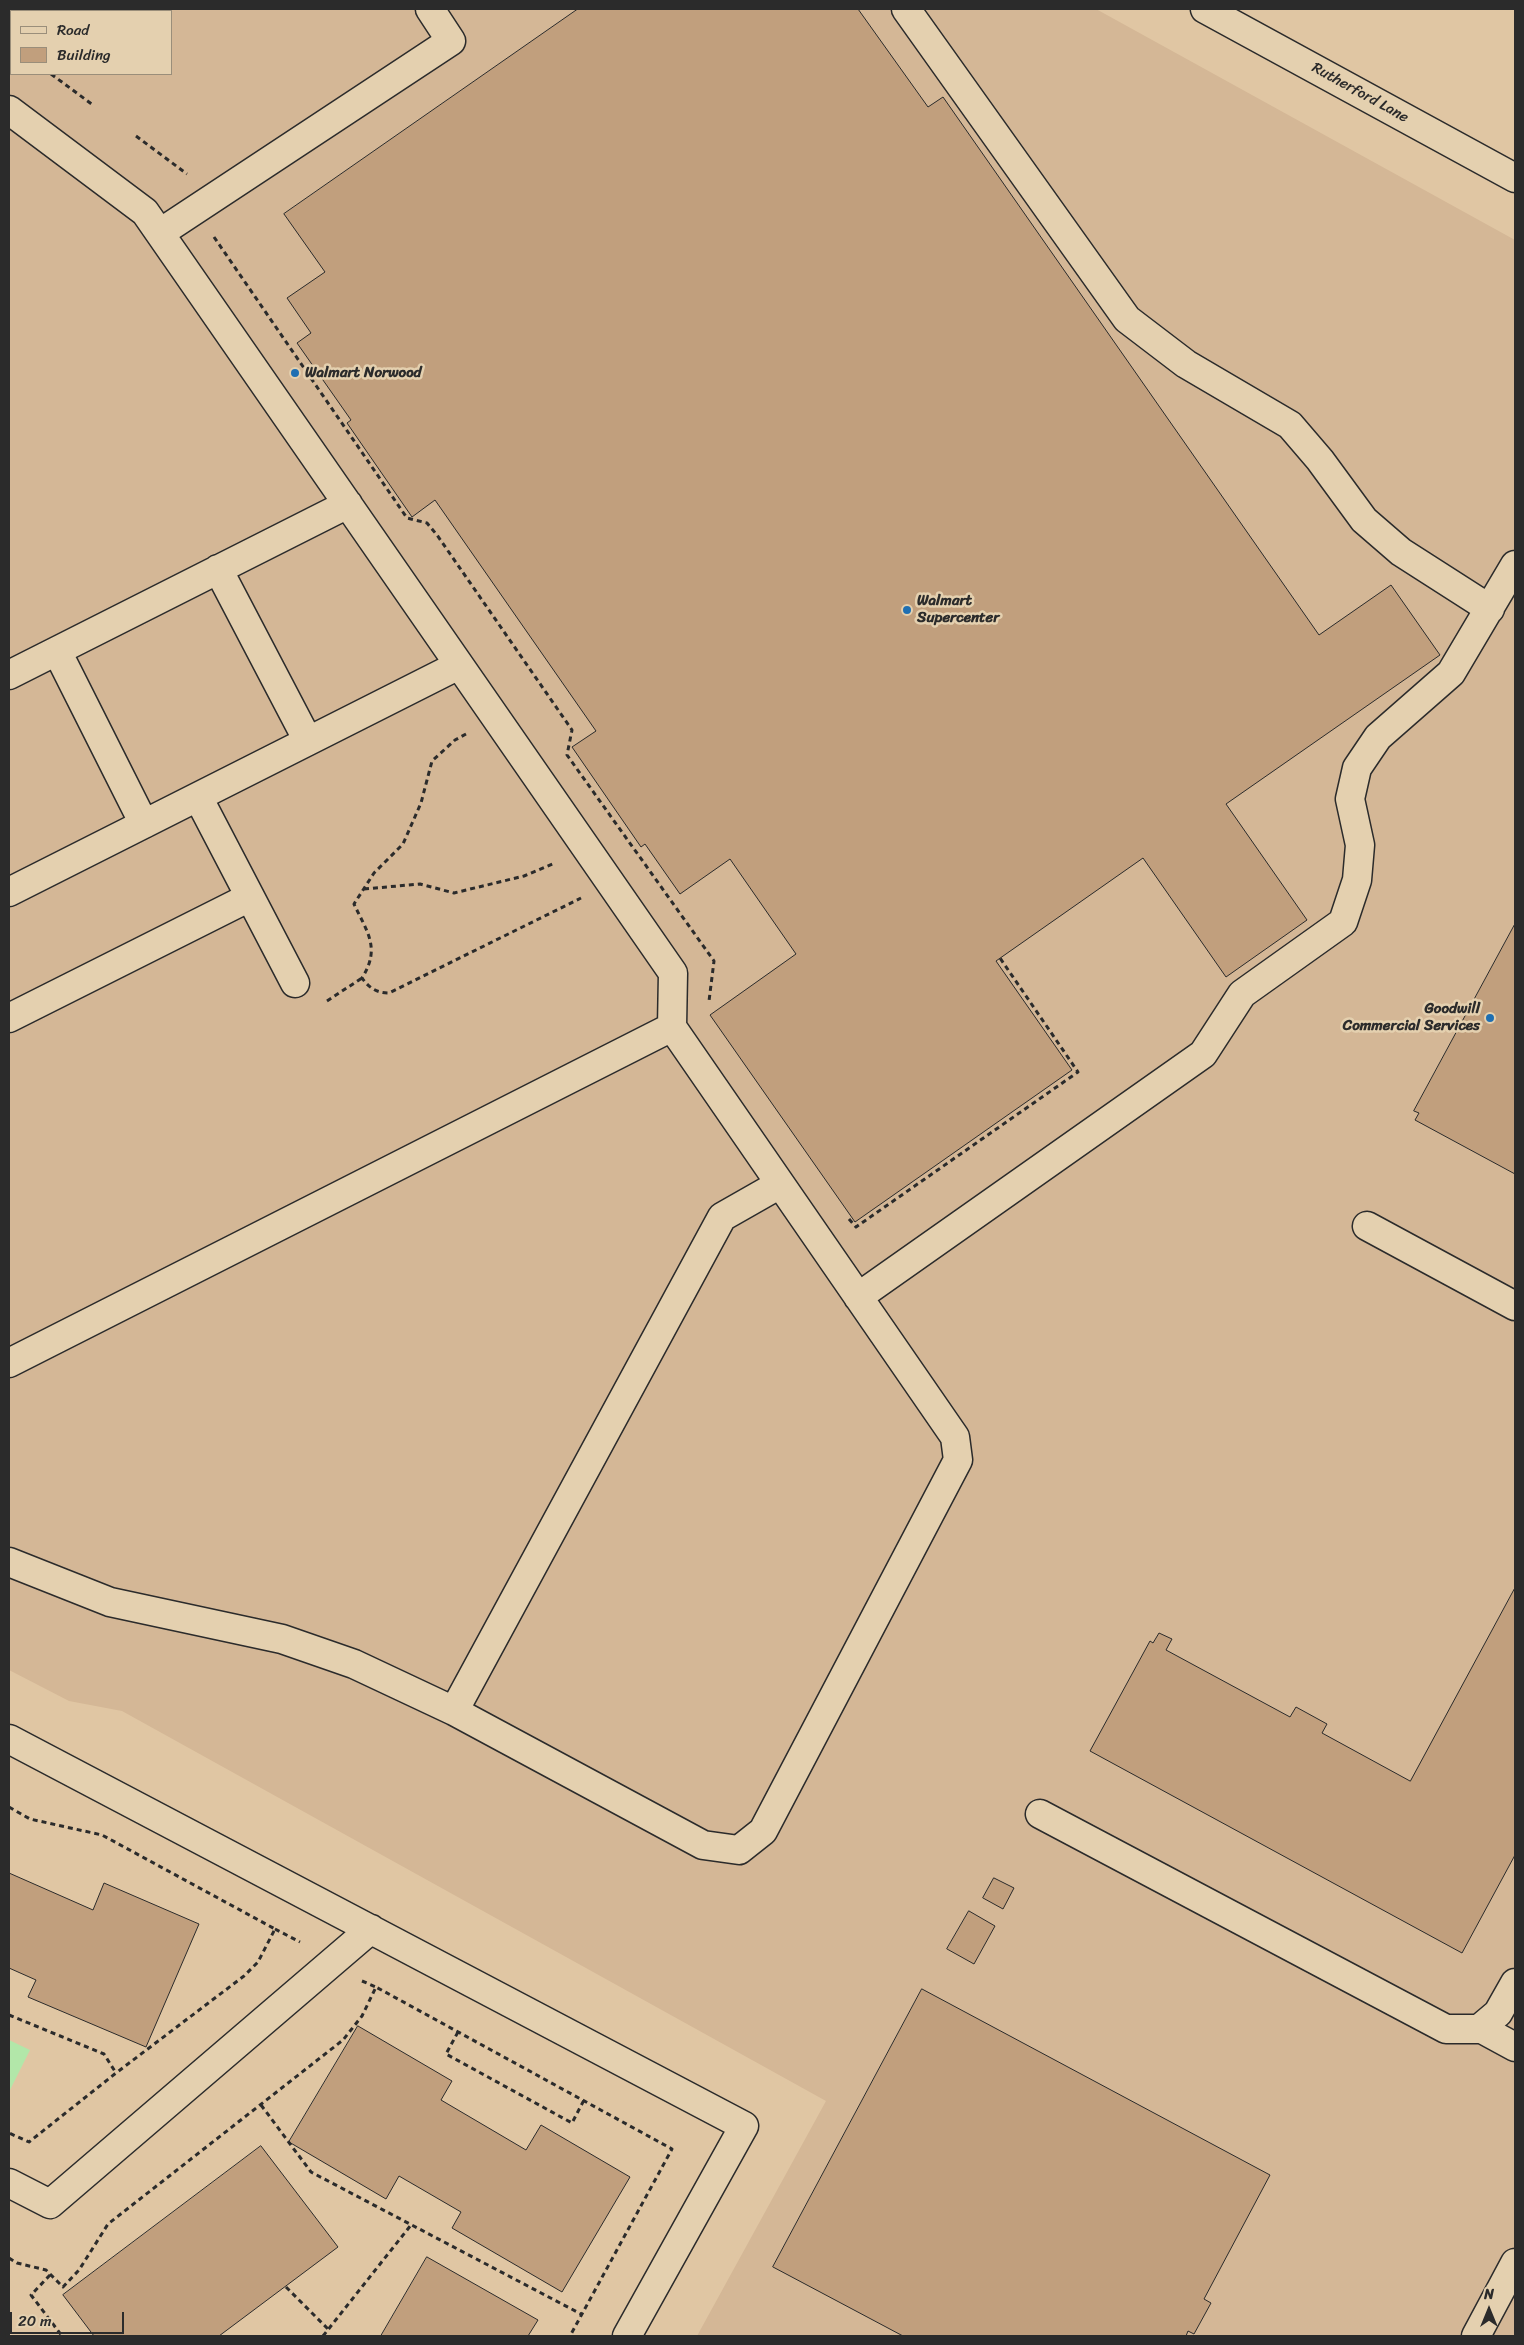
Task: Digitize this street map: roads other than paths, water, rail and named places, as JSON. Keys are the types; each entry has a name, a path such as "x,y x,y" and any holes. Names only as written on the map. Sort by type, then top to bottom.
{"street":[{"path":"160,233 451,41 430,9"},
{"path":"906,9 1127,319 1186,364 1290,425 1320,460 1364,520 1401,552 1490,609"},
{"name":"Rutherford Lane","path":"1205,9 1515,178"},
{"path":"9,110 145,212 160,233 673,973 672,1027 955,1437 958,1460 763,1831 739,1850 703,1845 454,1711 354,1664 282,1639 110,1602 9,1562"},
{"path":"9,675 348,504"},
{"path":"858,1297 1203,1054 1242,994 1343,922 1357,880 1360,845 1350,799 1357,768 1378,737 1451,673 1515,565"},
{"path":"218,569 308,741"},
{"path":"56,651 144,824"},
{"path":"9,892 459,665"},
{"path":"198,797 295,983"},
{"path":"9,1018 250,897"},
{"path":"9,1363 672,1027"},
{"path":"454,1711 722,1217 780,1184"},
{"path":"1368,1226 1515,1306"},
{"path":"9,1739 744,2126 627,2336"},
{"path":"1040,1814 1446,2029 1480,2028 1515,2047"},
{"path":"9,2183 50,2204 371,1930"},
{"path":"1480,2028 1498,2013 1515,1983"},
{"path":"1476,2336 1515,2263"}],"place":[{"name":"Walmart Norwood","path":"295,373"},
{"name":"Walmart Supercenter","path":"907,610"},
{"name":"Goodwill Commercial Services","path":"1490,1018"}]}
